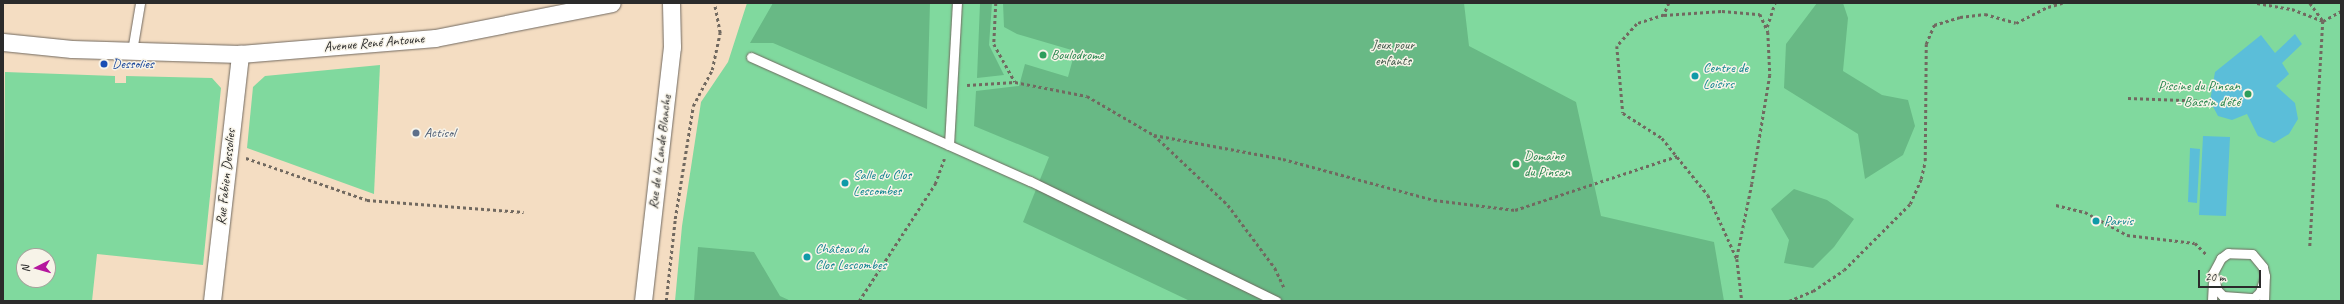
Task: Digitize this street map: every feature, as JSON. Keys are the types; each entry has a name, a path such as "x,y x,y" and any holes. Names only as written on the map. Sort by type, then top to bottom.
{"street":[{"name":"Avenue René Antoune","path":"3,42 72,50 240,54 434,38 612,3"},
{"name":"Rue de la Lande Blanche","path":"643,301 672,46 671,3"},
{"name":"Rue Fabien Dessolies","path":"212,301 240,54"}],"lane":[{"path":"132,51 140,3"},
{"path":"949,145 956,3"},
{"path":"751,57 1030,181 1276,301"},
{"path":"2212,301 2215,269 2228,253 2252,254 2259,260 2265,276 2264,301"},
{"path":"2215,269 2217,290 2223,296 2254,298 2260,292 2265,276"}],"path":[{"path":"666,301 675,219 693,106 712,70 720,33 714,3"},
{"path":"996,3 994,44 1015,82"},
{"path":"1664,15 1669,3"},
{"path":"1736,258 1752,184 1770,76 1767,28 1775,3"},
{"path":"1789,301 1813,291 1844,270 1910,204 1921,179 1925,161 1926,44 1934,25 1960,17 1985,14 2016,23 2048,7 2062,3"},
{"path":"2257,3 2292,9 2322,21 2341,11"},
{"path":"2310,3 2322,21 2310,248"},
{"path":"1742,301 1736,258 1708,195 1662,138 1623,113 1619,82 1617,46 1637,24 1664,15 1722,11 1760,14 1767,28"},
{"path":"952,86 1015,82 1087,96 1154,135 1228,205 1275,268 1287,294"},
{"path":"2128,98 2210,101"},
{"path":"1154,135 1283,159 1434,200 1515,210 1677,156"},
{"path":"859,301 935,184 949,145"},
{"path":"229,152 366,200 524,212"},
{"path":"2056,205 2084,212 2127,235 2195,242 2215,269"}],"green space":[{"name":"Domaine du Pinsan","path":"747,3 2341,3 2341,301 675,301 682,226 701,102 728,62"},
{"path":"773,3 930,3 927,109 773,43 750,43"},
{"path":"980,3 992,3 989,45 1004,75 977,78"},
{"name":"Jeux pour enfants","path":"1003,3 1464,3 1469,46 1576,102 1601,216 1714,242 1724,301 1190,301 1023,222 1049,157 974,126 976,91 1019,86 1025,64 1068,77 1075,51 1017,34 1004,27"},
{"path":"1817,3 1843,3 1848,18 1843,71 1882,95 1908,100 1915,126 1903,155 1865,179 1858,134 1784,88 1786,44"},
{"path":"380,65 374,194 247,148 253,87 265,76"},
{"path":"5,72 115,76 115,83 126,83 126,76 212,78 221,88 203,265 97,254 92,301 3,301"},
{"path":"1794,189 1827,200 1854,219 1834,247 1813,268 1784,263 1789,240 1771,209"},
{"path":"698,247 754,252 780,296 791,301 694,301"}],"water":[{"name":"Piscine du Pinsan - Bassin d'été","path":"2295,34 2302,44 2282,63 2289,74 2276,86 2295,103 2298,119 2289,134 2274,143 2258,136 2247,114 2232,120 2218,116 2210,101 2215,72 2261,35 2275,53"},
{"path":"2203,136 2230,137 2226,216 2199,215"},
{"path":"2190,148 2200,149 2197,203 2188,202"}],"place":[{"name":"Boulodrome","path":"1043,55"},
{"name":"Dessolies","path":"104,64"},
{"name":"Centre de Loisirs","path":"1695,76"},
{"name":"Piscine du Pinsan - Bassin d'été","path":"2248,94"},
{"name":"Actisol","path":"416,133"},
{"name":"Domaine du Pinsan","path":"1516,164"},
{"name":"Salle du Clos Lescombes","path":"845,183"},
{"name":"Parvis","path":"2096,221"},
{"name":"Château du Clos Lescombes","path":"807,257"}]}
